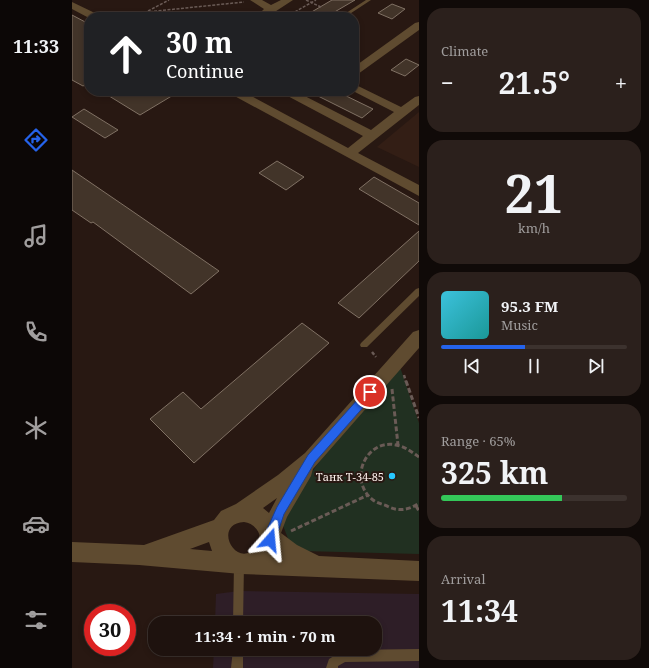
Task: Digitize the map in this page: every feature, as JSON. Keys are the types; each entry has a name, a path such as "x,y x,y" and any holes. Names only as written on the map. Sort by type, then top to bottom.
{"street":[{"path":"256,0 271,9"},
{"path":"267,12 288,0"},
{"path":"72,5 85,12"},
{"path":"359,68 419,24"},
{"path":"359,90 402,112"},
{"path":"242,96 419,191"},
{"path":"296,96 372,136"},
{"path":"349,153 419,99"},
{"path":"311,459 280,511 270,536 269,545 266,552 260,559 244,563 232,560 223,552 219,540 221,527 228,518 240,513 311,459 419,337"},
{"path":"240,513 248,512 260,517 268,528 270,536 284,549 295,556 321,568"},
{"path":"139,555 170,547 221,527"},
{"path":"72,552 139,555 321,568 419,571"}],"lane":[{"path":"350,12 369,0"},
{"path":"364,345 419,291"},
{"path":"239,616 244,563"},
{"path":"332,668 333,663 344,656 419,655"},
{"path":"237,668 238,656"}],"path":[{"path":"147,12 169,0"},
{"path":"147,12 256,0"},
{"path":"306,0 321,7"},
{"path":"294,12 316,0"},
{"path":"404,372 419,418"},
{"path":"391,385 398,445"},
{"path":"419,457 410,450 398,445 382,445 376,447 365,456 362,462 360,476 362,484 368,494 377,503 393,509 401,510 417,504 419,511"},
{"path":"270,536 286,534 368,494"}],"shaded area":[{"path":"419,112 419,167 377,147"},
{"path":"239,591 419,594 419,668 213,668 214,656 382,656 382,616 215,616 216,594"}],"green space":[{"path":"400,367 419,423 419,554 302,551 289,541 282,523 312,472 330,446"}],"building":[{"path":"332,0 355,0 335,12 312,12"},
{"path":"392,4 405,9 392,19 378,13"},
{"path":"72,15 84,21 84,86 72,80"},
{"path":"406,59 419,65 405,76 391,70"},
{"path":"109,96 172,96 140,115"},
{"path":"318,96 346,96 373,109 362,118"},
{"path":"84,109 118,130 105,138 72,117"},
{"path":"277,161 304,177 286,190 259,173"},
{"path":"72,170 219,271 191,294 93,222 91,223 72,210"},
{"path":"374,177 419,203 419,225 359,189"},
{"path":"419,231 419,261 359,318 338,303"},
{"path":"302,323 329,343 194,463 150,419 183,392 201,409"}],"place":[{"name":"Танк Т-34-85","path":"392,476"}],"route":[{"path":"270,540 270,536 280,511 311,459 370,392"}]}
